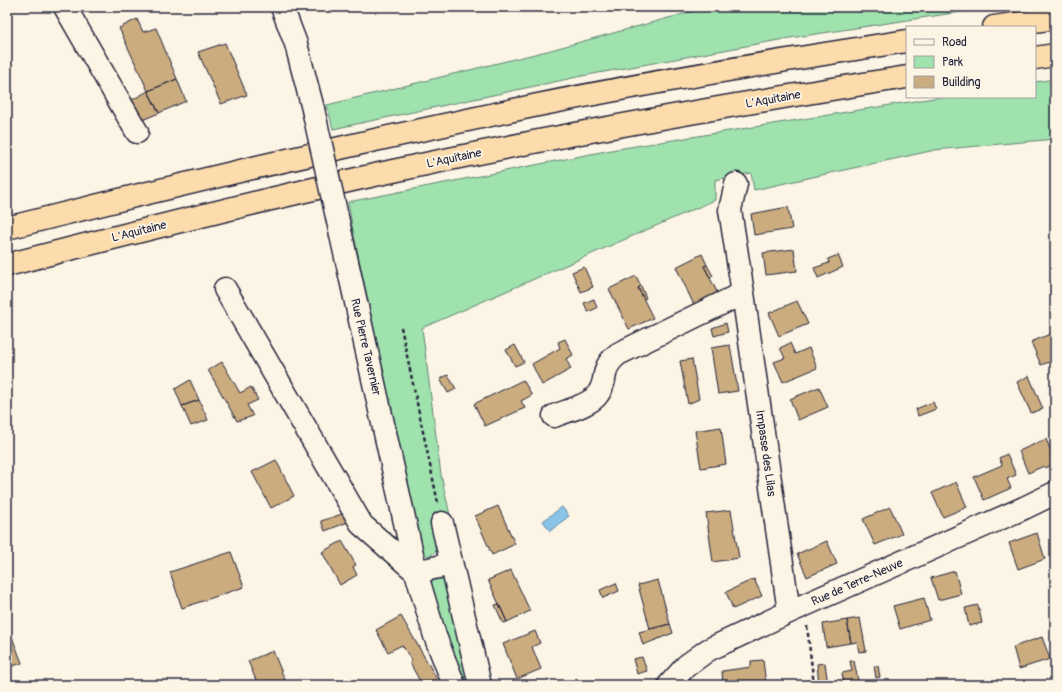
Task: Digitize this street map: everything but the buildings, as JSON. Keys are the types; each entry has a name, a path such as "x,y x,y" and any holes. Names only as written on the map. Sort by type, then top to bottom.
{"highway":[{"path":"1001,26 1055,18"},
{"path":"7,228 263,166 540,105 683,78 906,40"},
{"path":"1036,58 1055,55"},
{"name":"L'Aquitaine","path":"7,265 240,206 393,171 549,139 906,77"}],"street":[{"path":"65,7 136,132"},
{"name":"Rue Pierre Tavernier","path":"282,7 296,44 313,109 416,572 435,636 454,685"},
{"name":"Impasse des Lilas","path":"736,184 730,210 795,609"},
{"path":"224,288 362,525 416,572 451,564"},
{"path":"554,416 595,398 602,385 606,366 611,359 618,354 743,293"},
{"name":"Rue de Terre-Neuve","path":"669,685 686,666 708,650 795,609 1055,493"},
{"path":"442,523 480,685"}],"path":[{"path":"401,327 442,523"},
{"path":"795,609 807,628 814,685"}],"green space":[{"path":"709,7 993,7 790,38 582,76 333,129 327,105 547,51"},
{"path":"1055,79 1055,139 935,150 754,190 751,173 715,180 715,200 422,328 441,475 450,515 434,521 436,551 430,556 424,554 419,539 348,202 611,150 934,98 1036,98 1036,82"},
{"path":"436,578 445,580 468,679 464,677 444,631 430,587 432,580"}],"water":[{"path":"562,507 569,516 550,531 543,521"}]}
